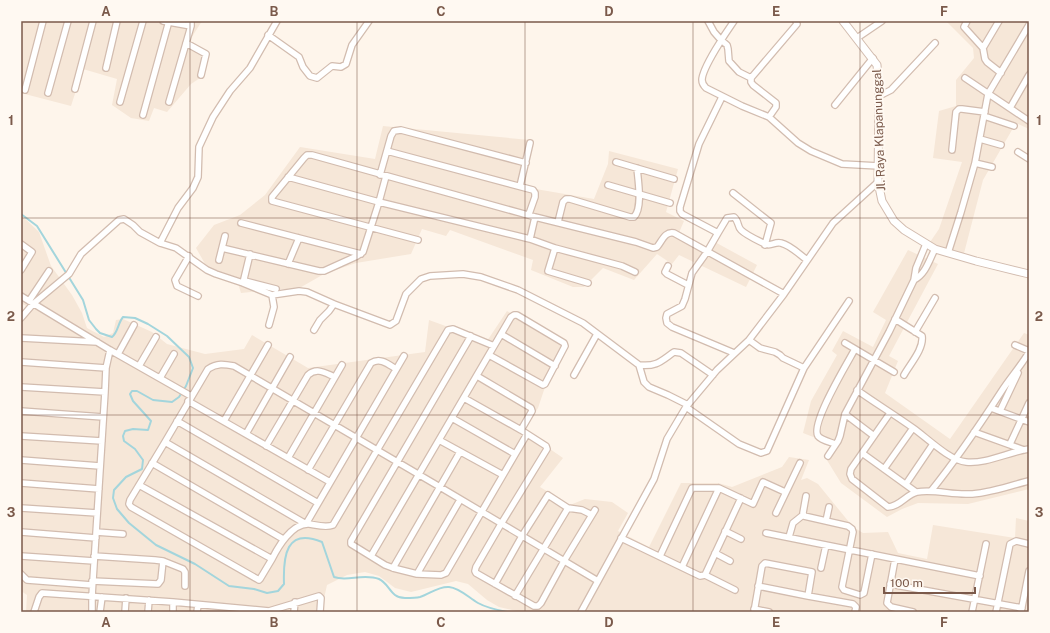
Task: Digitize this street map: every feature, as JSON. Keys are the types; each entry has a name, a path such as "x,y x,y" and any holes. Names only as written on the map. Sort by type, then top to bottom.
{"street":[{"path":"25,90 43,21"},
{"path":"48,93 68,21"},
{"path":"75,89 93,21"},
{"path":"106,68 117,21"},
{"path":"120,102 143,21"},
{"path":"142,115 167,21 190,24 186,44 169,102"},
{"path":"160,243 178,208 198,177 199,147 213,118 230,91 250,68 277,21"},
{"path":"268,35 299,57 311,78 318,78 332,66 341,67 346,64 352,45 369,21"},
{"path":"708,21 714,32 727,45 729,61 739,72 751,78"},
{"path":"734,21 712,56 702,79 702,84 722,97 769,117 798,143 818,154 842,164 879,166"},
{"path":"751,78 789,35 797,24 796,21"},
{"name":"Jl. Raya Klapanunggal","path":"843,21 877,65 879,96 878,182 882,201 894,221 904,230 935,249 1029,274"},
{"path":"857,38 882,21"},
{"path":"967,21 964,27 983,48 987,62 1001,73"},
{"path":"983,48 999,21"},
{"path":"948,252 975,163 988,94 1029,25"},
{"path":"879,96 891,90 935,42"},
{"path":"186,44 206,54 201,75"},
{"path":"835,105 873,58"},
{"path":"1010,108 1029,75"},
{"path":"751,78 753,85 776,104 769,117"},
{"path":"965,78 1029,121"},
{"path":"718,233 682,214 680,207 700,144 722,97"},
{"path":"952,150 956,112 959,109 985,114 1014,126"},
{"path":"222,248 319,272 361,254 363,252 379,202 387,151 394,131 401,130 526,163"},
{"path":"980,139 1001,145"},
{"path":"520,186 530,143"},
{"path":"387,151 532,190 535,192 535,197 529,214"},
{"path":"1018,152 1029,159"},
{"path":"418,240 272,201 272,197 304,158 307,155 312,155 636,242 653,248 657,247 667,233 674,233 784,294"},
{"path":"616,162 674,179"},
{"path":"975,163 992,167"},
{"path":"558,222 564,202 570,199 634,217 637,214 639,194 637,168"},
{"path":"288,178 530,239 555,248 616,264 635,272"},
{"path":"581,612 654,479 667,439 687,406 713,374 749,340 784,294 833,223 878,182"},
{"path":"608,185 670,203"},
{"path":"733,193 771,223 765,245"},
{"path":"530,239 535,216"},
{"path":"734,353 672,327 667,323 666,318 667,314 682,306 692,273 708,252 727,218 734,217 737,219 742,230 765,245 781,242 807,260"},
{"path":"31,303 69,274 81,254 122,219 124,219 140,232 160,243 176,248 207,270 243,282 272,295 299,291 307,292 390,325 396,321 406,294 421,279 430,276 463,274 481,277 518,290 583,322 639,365 649,366 656,364 677,351 713,374"},
{"path":"241,223 361,254"},
{"path":"219,260 225,236"},
{"path":"288,264 299,238"},
{"path":"21,244 32,252 21,270"},
{"path":"828,456 835,444 838,442 845,414 914,280 916,268 926,244"},
{"path":"555,248 548,271 588,283"},
{"path":"914,280 924,271 935,249"},
{"path":"243,282 250,254"},
{"path":"189,256 175,280 175,283 177,286 198,296"},
{"path":"668,266 665,270 667,274 688,285"},
{"path":"21,318 49,271"},
{"path":"243,282 276,289"},
{"path":"269,325 274,307 272,295"},
{"path":"21,296 110,350 176,387 224,422 330,482"},
{"path":"915,332 935,298"},
{"path":"639,365 644,382 649,387 668,394 739,444 761,453 767,451 804,368 849,301"},
{"path":"314,330 320,320 334,304"},
{"path":"371,556 511,317 514,314 517,315 564,343 565,346 545,384 540,385 489,355"},
{"path":"895,318 922,336 922,341 904,375"},
{"path":"118,354 134,325"},
{"path":"165,442 306,524 333,525 448,330 453,329 494,346"},
{"path":"501,334 555,366"},
{"path":"574,375 597,334"},
{"path":"139,366 156,336"},
{"path":"471,336 351,541 353,546 393,568 417,574 441,575 446,573 527,434"},
{"path":"21,338 98,342"},
{"path":"749,340 760,348 775,352 783,358 804,368"},
{"path":"845,343 894,372"},
{"path":"1000,411 1029,352 1015,345"},
{"path":"224,422 268,346"},
{"path":"835,444 820,438 817,430 827,401 855,349"},
{"path":"92,612 92,583 106,368 110,350"},
{"path":"160,378 174,354"},
{"path":"404,356 356,437 306,524 297,528 283,539 260,579 258,580 131,507 129,504 177,422 188,397 208,369 213,366 224,364 234,366 272,388 292,401 356,437 598,581"},
{"path":"246,434 290,357"},
{"path":"308,470 371,364 375,361 381,360 396,369"},
{"path":"21,362 106,368"},
{"path":"288,458 342,365"},
{"path":"931,491 956,459 1002,391 1021,366"},
{"path":"266,446 308,374 313,370 319,370 335,377"},
{"path":"476,376 531,408 532,411 521,430"},
{"path":"21,387 105,392"},
{"path":"857,390 956,459 965,462 977,462 1027,450"},
{"path":"464,398 521,430 546,446 547,449 501,524 475,571 476,573 515,596 534,606 538,606 593,512 568,508 548,496 522,536 495,584"},
{"path":"1010,444 1029,402"},
{"path":"991,408 1029,422"},
{"path":"21,411 103,416"},
{"path":"890,413 851,469 852,478 888,507 893,506 916,492 931,491 954,494 977,494 1029,481"},
{"path":"845,414 874,436"},
{"path":"452,418 515,454"},
{"path":"177,422 318,503"},
{"path":"884,469 913,428"},
{"path":"974,432 1027,450"},
{"path":"21,436 102,441"},
{"path":"439,440 502,475"},
{"path":"906,484 933,444"},
{"path":"393,568 460,452"},
{"path":"862,453 916,492"},
{"path":"21,460 100,466"},
{"path":"776,513 800,462"},
{"path":"152,463 283,539"},
{"path":"660,556 692,488 719,488 753,504 763,482 786,492"},
{"path":"21,483 99,489"},
{"path":"139,485 272,560"},
{"path":"682,567 719,488"},
{"path":"789,537 793,523 803,515 806,496"},
{"path":"705,575 741,498"},
{"path":"417,574 460,500"},
{"path":"826,521 829,507"},
{"path":"21,508 97,513"},
{"path":"515,596 568,508"},
{"path":"803,515 848,526 852,529 842,586 844,590 860,595"},
{"path":"725,531 741,539"},
{"path":"21,532 96,535 123,534"},
{"path":"766,533 980,576"},
{"path":"622,538 700,576 705,575 735,590"},
{"path":"996,612 1010,544 1016,541 1029,544"},
{"path":"972,612 986,544"},
{"path":"821,568 826,545"},
{"path":"715,554 730,561"},
{"path":"855,612 855,605 860,595 864,593 872,554"},
{"path":"21,556 163,561 183,569 185,572 185,586"},
{"path":"895,559 887,603 888,606 900,611 913,612"},
{"path":"21,574 27,580 158,584 161,580 163,561"},
{"path":"769,612 754,611 762,566 764,563 809,570 812,572 808,596"},
{"path":"890,584 998,604 1021,610 1029,571"},
{"path":"758,586 855,605"},
{"path":"34,612 38,597 42,593 102,596 173,602 222,609 269,611 319,596 321,598 320,612"},
{"path":"100,612 102,596"},
{"path":"125,612 126,598"},
{"path":"148,612 149,600"},
{"path":"173,602 173,612"},
{"path":"294,612 295,602"},
{"path":"197,612 198,605"}],"shaded area":[{"path":"21,21 202,21 190,40 207,54 203,76 191,84 167,112 154,108 149,121 131,118 112,105 117,79 83,69 71,106 21,93"},
{"path":"946,21 1029,21 1029,129 1016,123 983,180 962,261 926,248 939,229 962,162 933,158 939,111 956,106 956,80 974,58 973,48"},
{"path":"383,126 530,140 524,187 594,199 608,164 609,151 678,169 666,212 684,221 678,235 707,250 713,241 757,265 746,287 679,255 672,264 657,254 634,280 603,268 584,287 573,287 531,270 533,260 450,230 446,236 422,229 411,254 356,263 324,274 296,290 279,289 241,293 236,277 208,269 196,248 214,225 240,215 265,195 300,147 375,159"},
{"path":"21,215 39,232 51,266 72,295 82,313 87,328 104,337 113,333 116,320 123,319 152,332 167,344 205,354 244,349 252,335 308,368 425,352 429,320 487,341 507,311 566,345 548,378 538,408 524,431 563,458 540,487 570,505 585,499 612,502 628,513 618,531 649,547 681,483 718,483 732,487 782,467 789,457 809,460 801,480 807,478 818,484 853,527 863,533 888,532 898,553 927,559 933,525 1015,538 1016,518 1029,521 1029,612 521,612 499,607 487,600 468,584 456,581 411,592 395,588 379,576 365,572 347,575 327,585 321,612 26,612 27,595 21,591 21,313 26,306 21,303"},
{"path":"908,250 938,264 889,356 898,361 885,393 950,439 1024,333 1029,335 1029,489 968,504 918,503 887,517 841,483 825,457 831,447 821,440 803,433 811,401 837,355 832,351 843,331 873,347 886,320 873,312"}],"waterway":[{"path":"21,214 37,226 83,300 89,320 100,333 112,337 116,333 123,317 135,318 167,336 189,357 193,368 186,386 179,397 172,402 153,400 137,391 132,391 130,394 133,401 151,421 148,430 133,429 125,431 123,436 124,441 135,449 143,460 142,469 126,477 114,490 113,498 117,509 129,523 156,545 195,564 229,586 254,589 267,593 278,591 284,584 284,564 289,547 294,541 301,538 310,538 322,542 334,577 344,579 373,577 383,581 396,596 405,598 420,597 438,589 449,587 461,591 481,605 507,612"}]}
